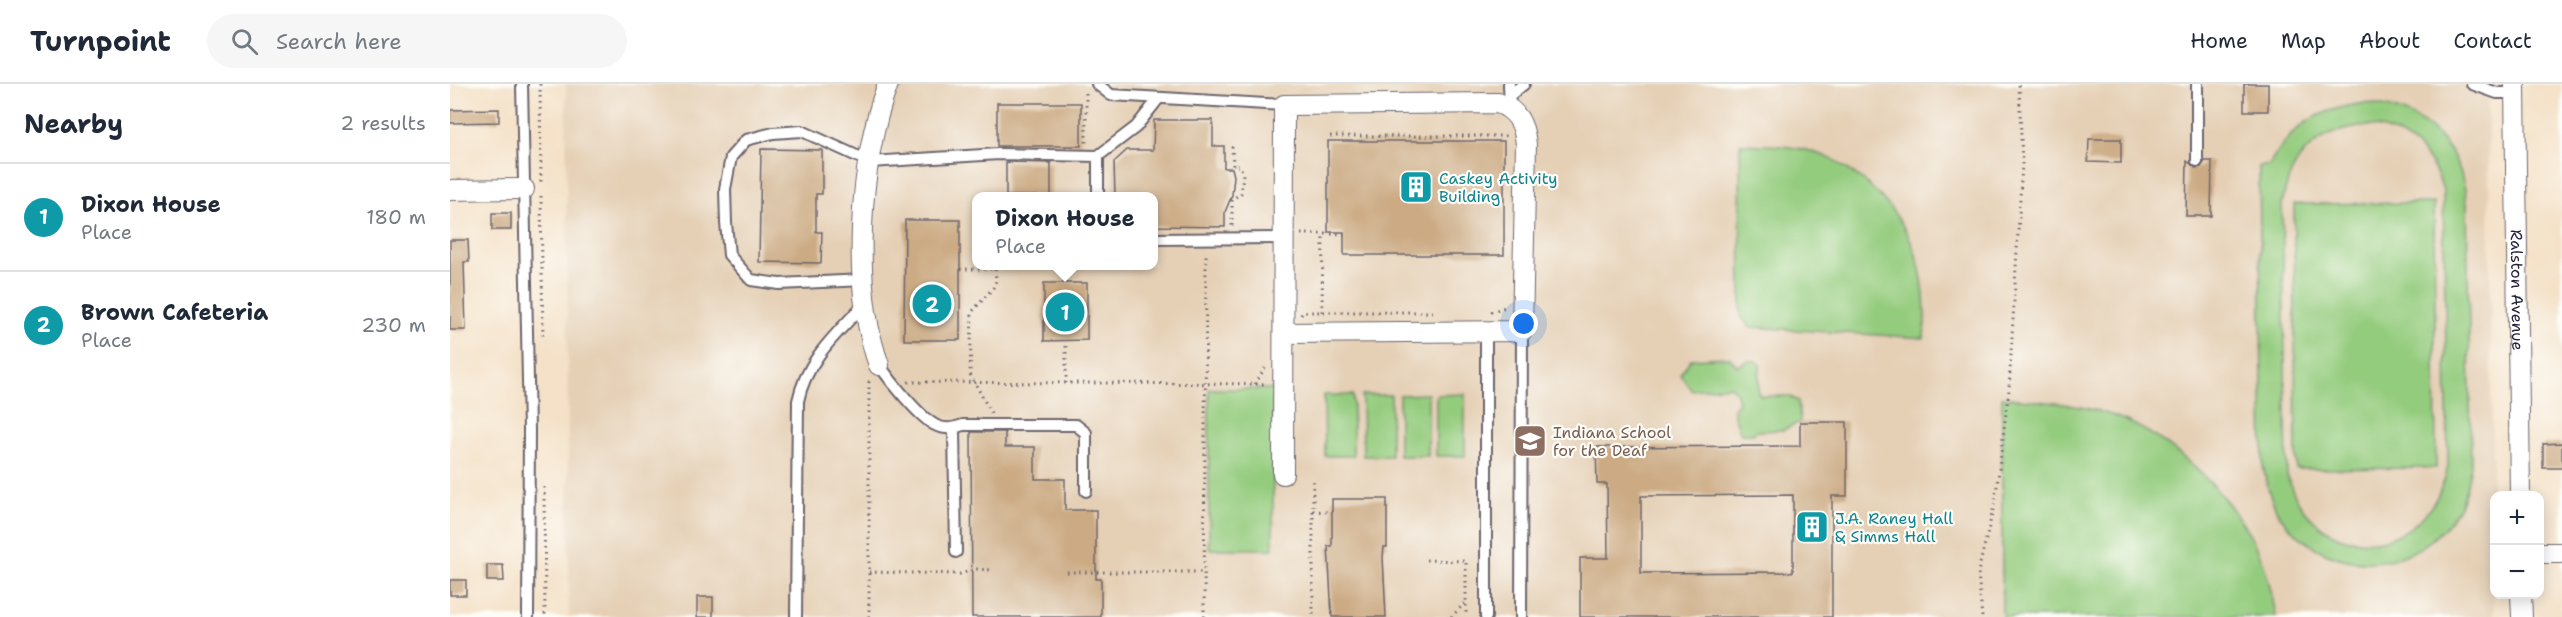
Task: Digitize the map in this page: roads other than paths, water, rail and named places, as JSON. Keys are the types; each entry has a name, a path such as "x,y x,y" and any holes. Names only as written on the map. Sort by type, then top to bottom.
{"street":[{"path":"879,365 872,345 866,302 862,214 878,112 888,84"},
{"name":"Ralston Avenue","path":"2515,89 2520,491"},
{"path":"1283,474 1287,333 1284,105 1498,103 1510,96 1524,127 1526,144 1522,331 1287,333"},
{"path":"450,190 524,189"},
{"path":"2544,553 2562,553"},
{"path":"2521,599 2522,617"}],"lane":[{"path":"522,84 529,430 528,617"},
{"path":"1097,84 1111,95 1284,105"},
{"path":"1510,96 1524,84"},
{"path":"2197,84 2197,161"},
{"path":"2472,84 2497,93 2515,89"},
{"path":"864,280 779,284 751,280 729,255 725,189 731,157 746,140 773,133 802,131 870,162 999,154 1092,156 1136,127 1159,98"},
{"path":"1092,156 1097,192"},
{"path":"1158,239 1285,236"},
{"path":"796,617 798,401 802,380 816,357 866,302"},
{"path":"1486,331 1486,617"},
{"path":"1521,617 1522,331"},
{"path":"879,365 891,382 936,426 954,429 963,425 1076,425 1086,433 1086,491"},
{"path":"954,429 956,552"}],"place":[{"name":"Caskey Activity Building","path":"1416,187"},
{"name":"Brown Cafeteria","path":"932,304"},
{"name":"Dixon House","path":"1065,312"},
{"name":"Indiana School for the Deaf","path":"1530,441"},
{"name":"J.A. Raney Hall & Simms Hall","path":"1812,527"}]}
